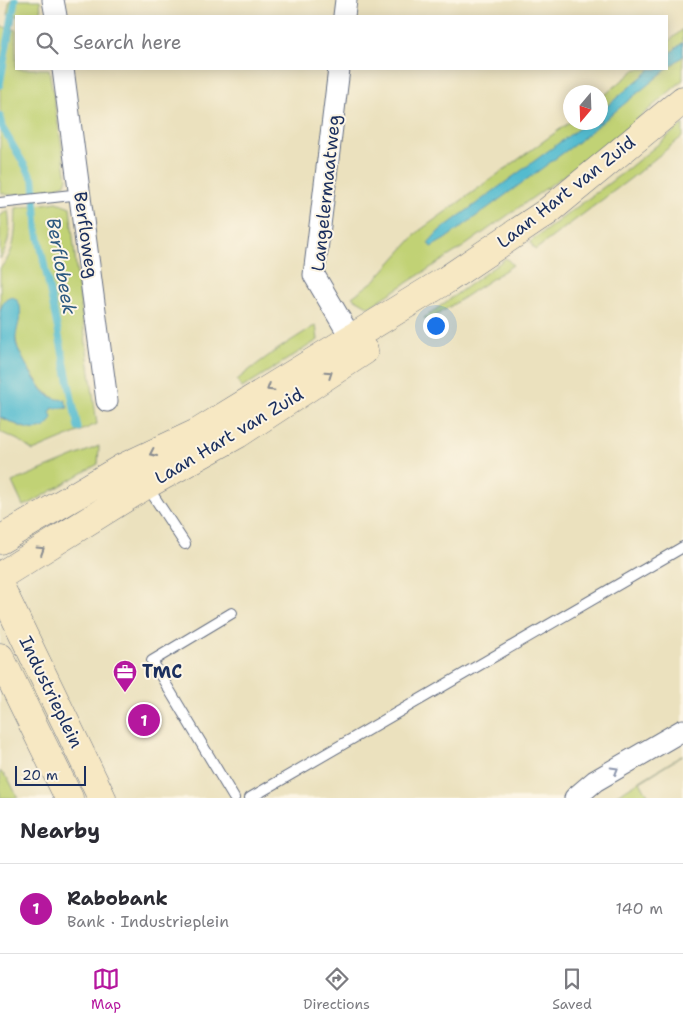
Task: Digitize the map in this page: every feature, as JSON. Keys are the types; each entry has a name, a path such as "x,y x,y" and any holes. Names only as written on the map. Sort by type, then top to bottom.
{"main road":[{"name":"Laan Hart van Zuid","path":"0,540 122,468 197,432 446,280 546,212 683,100"},
{"name":"Laan Hart van Zuid","path":"0,576 146,485 238,434 394,330 426,306 446,280"},
{"name":"Industrieplein","path":"0,586 102,798"},
{"name":"Industrieplein","path":"0,657 69,798"}],"street":[{"path":"53,0 56,15"},
{"path":"344,15 346,0"},
{"name":"Berfloweg","path":"63,70 107,401"},
{"name":"Langelermaatweg","path":"338,70 314,274 351,338"},
{"path":"575,798 595,781 683,730"}],"lane":[{"path":"0,203 80,194"},
{"path":"146,485 185,544"},
{"path":"250,798 683,547"},
{"path":"232,613 152,661 234,798"}],"green space":[{"path":"10,0 40,0 41,15 7,14"},
{"path":"0,26 15,30 15,70 49,70 67,178 65,184 43,192 7,195 0,192"},
{"path":"683,29 683,80 633,123 569,172 463,247 369,307 352,297 375,280 419,231 563,127 563,130 608,130 608,92 635,70 668,70 668,42"},
{"path":"683,124 683,136 630,179 535,250 530,242 624,172"},
{"path":"57,202 70,207 77,277 97,424 33,451 18,440 0,432 0,417 24,428 50,412 53,408 67,408 43,390 19,355 15,335 20,314 0,312 0,268 10,255 12,248 16,208"},
{"path":"8,210 9,235 0,259 0,216"},
{"path":"506,258 513,265 428,321 424,318"},
{"path":"316,325 318,340 242,388 237,380 275,351"},
{"path":"99,446 98,464 23,506 12,482"},
{"path":"683,755 640,782 649,796 645,798 612,798"},
{"path":"0,771 9,780 18,798 0,798"}],"water":[{"path":"683,42 683,56 668,68 668,55"},
{"path":"650,70 666,70 608,117 608,105"},
{"path":"576,130 592,130 445,239 431,247 428,243 439,231"},
{"path":"13,297 20,306 16,342 20,354 44,392 56,399 65,400 68,408 53,408 50,412 52,417 49,424 43,428 24,428 0,417 0,312 4,302"}],"waterway":[{"name":"Berflobeek","path":"0,85 15,0"},
{"name":"Berflobeek","path":"0,116 2,127 34,181 37,229 78,428"}],"place":[{"name":"TMC","path":"125,693"},
{"name":"Rabobank","path":"144,720"}]}
